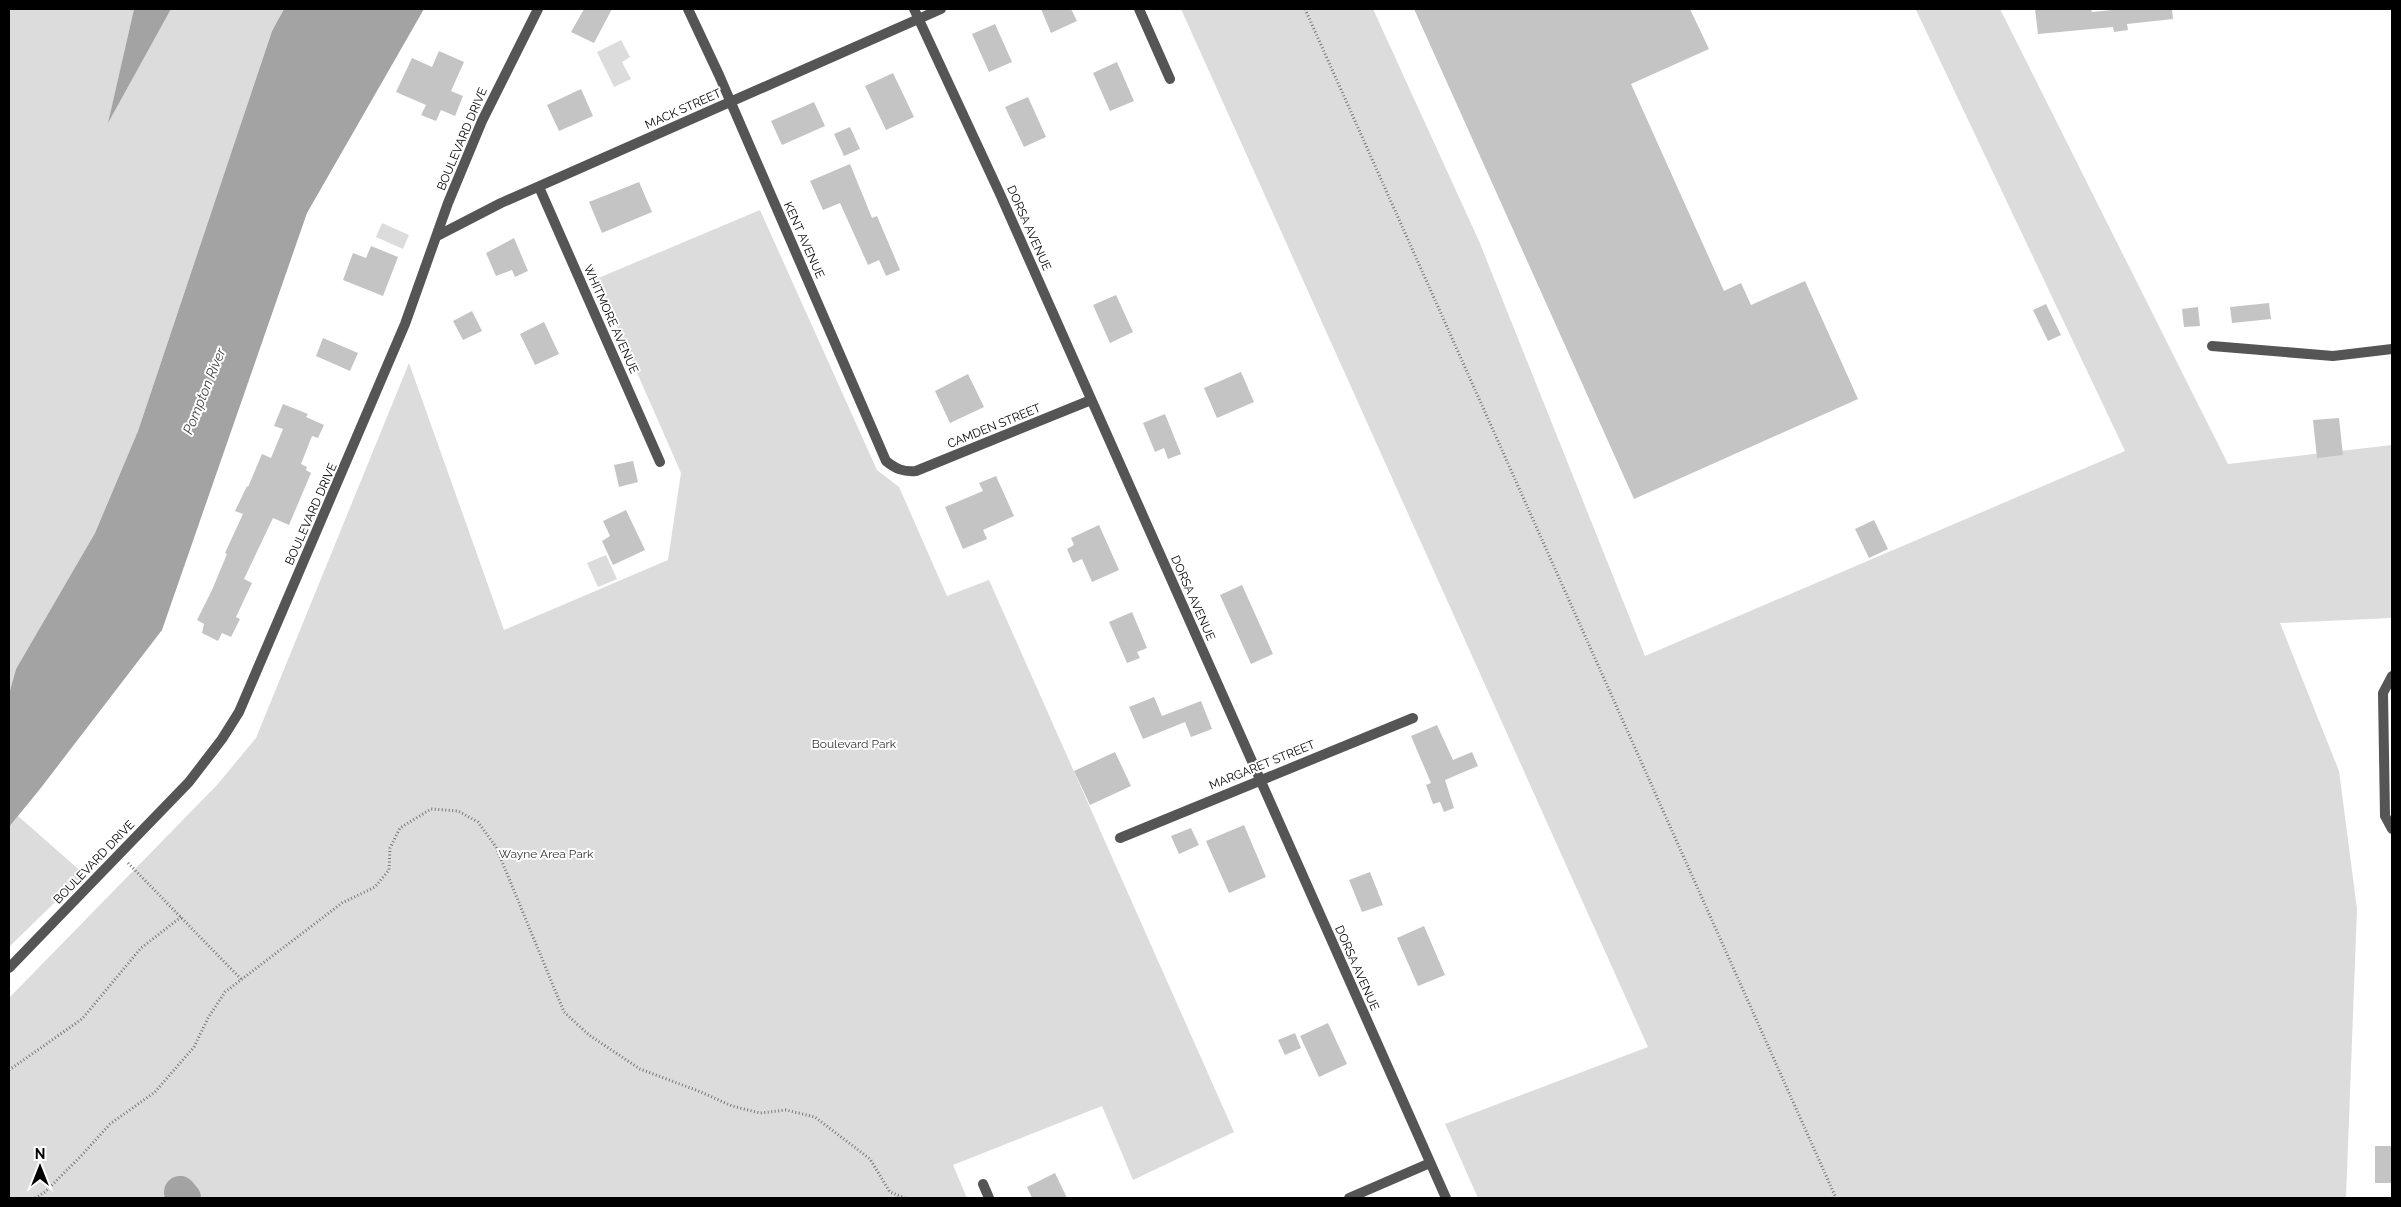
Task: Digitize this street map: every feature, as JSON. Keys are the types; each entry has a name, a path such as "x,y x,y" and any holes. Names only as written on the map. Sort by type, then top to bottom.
{"street":[{"name":"BOULEVARD DRIVE","path":"9,968 189,782 222,739 239,712 372,405 405,324 448,203 482,121 538,9"},
{"name":"KENT AVENUE","path":"688,9 886,461 895,468 905,472"},
{"name":"MACK STREET","path":"437,236 501,203 730,102 916,14 941,9"},
{"path":"1139,9 1170,79"},
{"name":"DORSA AVENUE","path":"916,14 1000,194 1446,1198"},
{"name":"WHITMORE AVENUE","path":"539,186 660,462"},
{"path":"2212,346 2333,356 2392,349"},
{"name":"CAMDEN STREET","path":"905,472 916,471 1091,400"},
{"path":"2392,676 2383,693 2385,816 2392,829"},
{"name":"MARGARET STREET","path":"1120,838 1261,778 1413,718"},
{"path":"1349,1198 1430,1162"},
{"path":"983,1184 989,1198"}],"path":[{"path":"1305,9 1836,1198"},
{"path":"35,1198 45,1192 110,1124 155,1092 194,1047 208,1018 225,992 342,903 375,887 389,870 390,848 400,828 431,809 458,811 478,822 496,847 564,1012 590,1035 640,1069 732,1106 760,1113 786,1110 815,1116 870,1159 890,1192 905,1198"},
{"path":"119,854 242,979"},
{"path":"9,1070 82,1019 141,948 181,917"}],"green space":[{"path":"9,9 134,9 109,120 171,9 284,9 272,31 138,431 95,533 16,669 9,694"},
{"path":"1181,9 1373,9 1479,241 1645,656 2125,451 1916,10 2000,9 2228,464 2392,445 2392,618 2280,623 2339,771 2357,909 2346,1198 1478,1198 1445,1124 1648,1047"},
{"path":"621,40 630,57 622,62 631,79 614,87 597,52"},
{"path":"760,210 877,470 899,487 947,596 989,580 1234,1132 1133,1180 1102,1106 953,1165 967,1198 9,1198 9,998 217,785 256,738 409,363 504,630 668,560 681,473 596,279"},
{"path":"382,223 409,235 403,249 376,237"},
{"path":"606,555 617,579 598,587 587,563"},
{"path":"18,816 84,874 9,947 9,827"}],"water":[{"path":"134,9 171,9 108,123"},
{"name":"Pompton River","path":"284,9 424,9 307,213 162,630 9,827 9,694 16,669 95,533 138,431 272,31"}],"building":[{"path":"584,9 612,9 594,43 571,32"},
{"path":"1041,9 1071,9 1077,21 1051,33"},
{"path":"1414,9 1690,9 1709,49 1631,84 1724,291 1741,283 1751,305 1805,281 1858,399 1634,499"},
{"path":"2035,9 2091,9 2092,12 2112,9 2172,9 2173,19 2127,24 2128,30 2114,32 2113,27 2038,34"},
{"path":"995,24 1012,62 989,72 972,34"},
{"path":"439,51 464,62 451,91 463,96 455,116 441,110 436,121 421,115 426,105 396,92 412,58 432,67"},
{"path":"1117,62 1134,101 1110,111 1093,73"},
{"path":"893,73 914,117 886,130 865,86"},
{"path":"581,89 593,116 559,131 547,105"},
{"path":"1028,97 1046,137 1024,147 1005,107"},
{"path":"814,102 825,126 782,145 771,121"},
{"path":"850,127 860,149 844,156 834,134"},
{"path":"850,164 872,218 877,216 900,270 886,276 879,260 868,265 840,203 823,210 810,181"},
{"path":"639,182 652,212 602,233 589,202"},
{"path":"514,238 528,271 515,277 512,270 496,276 486,253"},
{"path":"371,246 398,257 383,296 343,280 353,253 366,258"},
{"path":"1116,295 1133,332 1110,343 1093,305"},
{"path":"2269,303 2271,319 2232,323 2230,307"},
{"path":"2046,304 2061,335 2048,341 2033,310"},
{"path":"2198,307 2200,326 2184,327 2182,309"},
{"path":"472,311 482,331 463,340 453,321"},
{"path":"544,322 559,354 535,365 520,334"},
{"path":"323,338 358,353 350,371 316,356"},
{"path":"1241,372 1254,402 1217,418 1204,388"},
{"path":"968,374 984,407 950,423 935,391"},
{"path":"283,404 308,414 306,417 324,425 318,438 312,436 301,464 307,467 306,470 311,473 289,525 273,518 244,579 252,583 236,617 240,619 231,637 222,633 218,641 202,633 204,624 197,620 212,590 227,554 225,553 243,514 235,511 262,454 271,458 283,429 274,426"},
{"path":"1165,414 1181,454 1168,459 1164,448 1155,452 1143,423"},
{"path":"2339,418 2343,455 2317,458 2313,420"},
{"path":"633,461 638,482 619,487 614,465"},
{"path":"996,476 1014,516 983,530 987,539 963,549 945,507 983,491 979,483"},
{"path":"626,510 645,550 613,565 602,541 610,536 603,521"},
{"path":"1874,520 1888,549 1869,558 1855,529"},
{"path":"1099,525 1119,570 1092,582 1082,559 1073,563 1067,549 1074,545 1071,538"},
{"path":"1242,585 1273,654 1251,664 1220,595"},
{"path":"1132,612 1147,648 1137,652 1140,658 1127,663 1109,622"},
{"path":"1154,697 1162,716 1201,701 1212,729 1191,737 1185,722 1143,739 1129,707"},
{"path":"1437,725 1453,760 1472,752 1478,766 1445,780 1454,808 1444,812 1440,802 1433,804 1426,785 1431,783 1411,736"},
{"path":"1115,752 1131,786 1090,805 1074,771"},
{"path":"1244,825 1266,877 1229,893 1206,841"},
{"path":"1191,828 1199,845 1179,854 1171,836"},
{"path":"1370,872 1383,905 1362,912 1349,880"},
{"path":"1424,926 1445,975 1418,986 1397,938"},
{"path":"1328,1023 1347,1064 1319,1077 1300,1036"},
{"path":"1295,1033 1301,1048 1285,1055 1278,1040"},
{"path":"2375,1146 2392,1146 2392,1183 2375,1183"},
{"path":"1055,1173 1067,1198 1032,1198 1027,1187"}],"waterway":[{"path":"180,1192 185,1198"}],"park label":[{"name":"Boulevard Park","path":"854,744"},
{"name":"Wayne Area Park","path":"546,854"}]}
